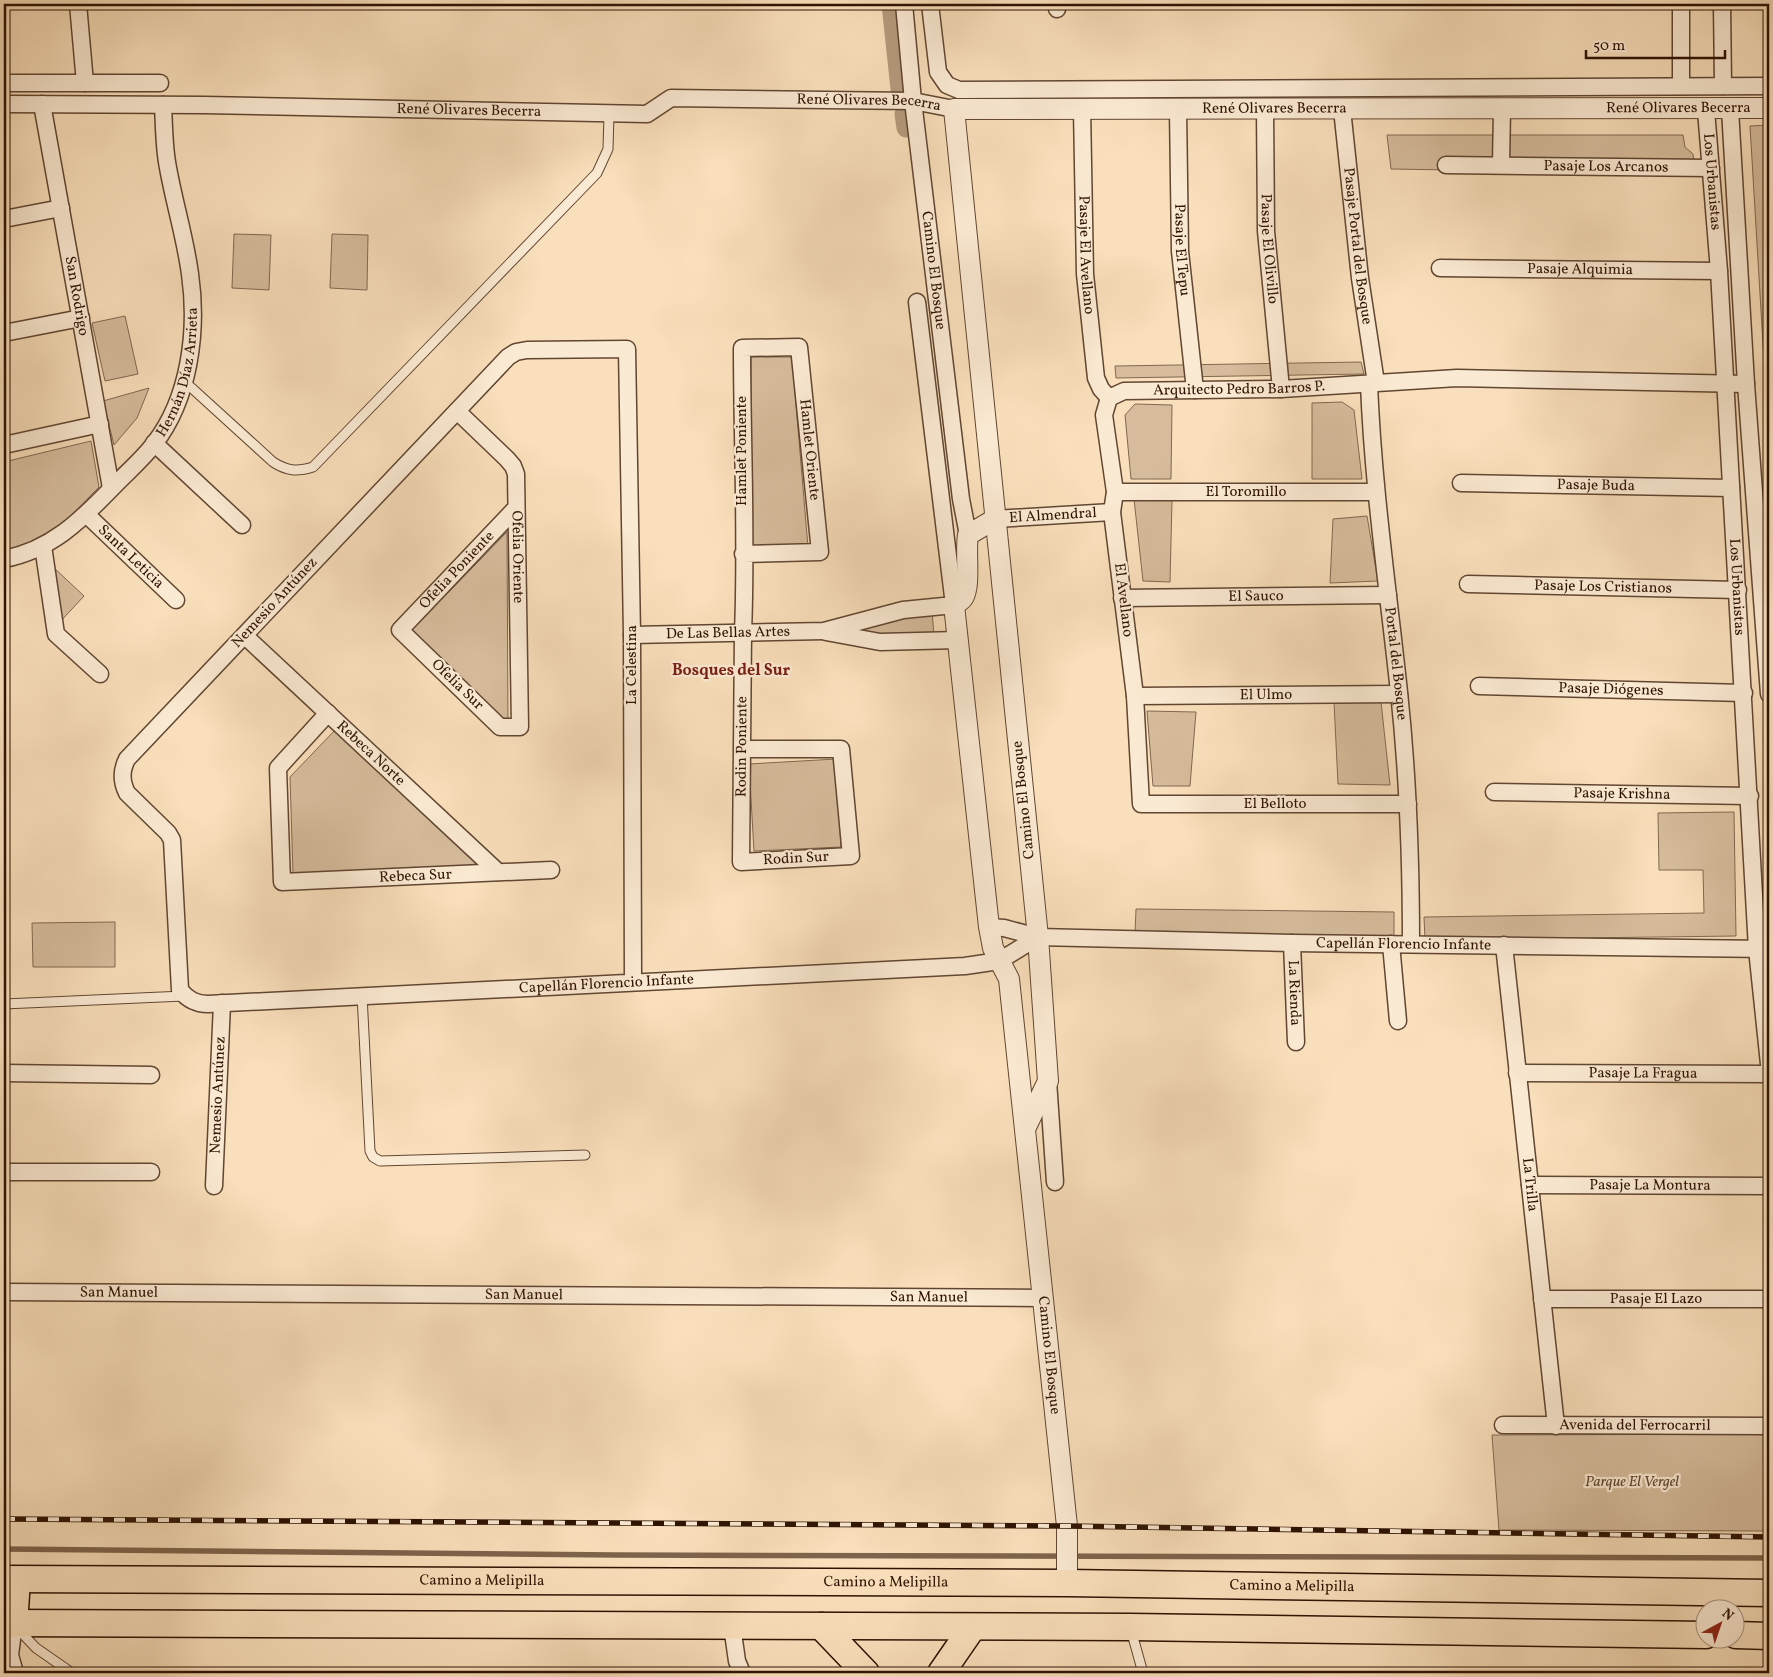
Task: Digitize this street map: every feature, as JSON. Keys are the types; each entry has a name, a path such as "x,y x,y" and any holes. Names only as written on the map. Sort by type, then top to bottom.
{"main road":[{"name":"Camino a Melipilla","path":"10,1580 1067,1575 1769,1593"},
{"path":"10,1580 9,1623 972,1628 1130,1627 1696,1635"},
{"path":"821,1626 866,1673"},
{"path":"941,1673 972,1628"},
{"path":"1746,1635 1769,1636"}],"street":[{"path":"78,4 86,83"},
{"name":"Camino El Bosque","path":"904,4 913,101 961,499 968,535 965,549 967,590 963,599 954,605"},
{"name":"René Olivares Becerra","path":"930,4 938,72 946,85 959,90 1769,86"},
{"path":"1681,4 1682,86"},
{"path":"1722,4 1723,86"},
{"path":"4,84 160,83"},
{"name":"René Olivares Becerra","path":"4,104 609,114 647,114 671,98 913,101 954,109 1706,110 1769,108"},
{"name":"San Rodrigo","path":"42,104 111,488"},
{"name":"Hernán Díaz Arrieta","path":"4,559 31,552 73,527 154,443 176,403 184,381 191,339 192,293 190,273 166,161 163,106"},
{"name":"Camino El Bosque","path":"954,109 994,519 1038,937 1055,1182"},
{"name":"Pasaje El Avellano","path":"1082,109 1085,274 1096,378 1101,389 1109,398"},
{"name":"Pasaje El Tepu","path":"1178,109 1180,251 1195,390"},
{"name":"Pasaje El Olivillo","path":"1265,109 1266,230 1281,389"},
{"name":"Pasaje Portal del Bosque","path":"1342,109 1372,383"},
{"path":"1501,165 1502,109"},
{"name":"Los Urbanistas","path":"1730,109 1746,384 1769,694"},
{"name":"Los Urbanistas","path":"1706,110 1719,271 1750,796 1763,949 1769,1064"},
{"name":"Pasaje Los Arcanos","path":"1446,165 1711,168"},
{"path":"4,219 61,208"},
{"name":"Pasaje Alquimia","path":"1440,268 1719,271"},
{"name":"Camino El Bosque","path":"916,302 954,605 989,927 999,961 1009,979 1044,1298 1067,1540 1067,1575"},
{"path":"4,333 81,318"},
{"name":"Hamlet Oriente","path":"742,348 799,348 820,552 743,554"},
{"name":"Hamlet Poniente","path":"742,348 743,632"},
{"name":"Nemesio Antúnez","path":"182,989 172,840 168,833 127,793 123,786 122,768 127,759 508,357 516,352 527,350 627,349"},
{"name":"La Celestina","path":"627,349 632,635 633,981"},
{"name":"Arquitecto Pedro Barros P.","path":"1109,398 1124,390 1281,389 1457,378 1746,384"},
{"name":"Portal del Bosque","path":"1372,383 1376,492 1399,694 1408,804 1411,944"},
{"name":"El Avellano","path":"1109,398 1104,415 1115,492 1112,512 1135,696 1141,804"},
{"name":"Ofelia Oriente","path":"457,411 513,466 516,480 520,727"},
{"path":"4,444 100,424"},
{"path":"154,443 242,525"},
{"name":"Pasaje Buda","path":"1461,483 1731,488"},
{"name":"El Toromillo","path":"1115,492 1376,492"},
{"name":"Ofelia Poniente","path":"400,630 515,509"},
{"name":"El Almendral","path":"994,519 1112,512"},
{"name":"Santa Leticia","path":"86,514 176,600"},
{"path":"968,535 994,519"},
{"path":"43,546 56,634 100,674"},
{"name":"Pasaje Los Cristianos","path":"1468,584 1738,590"},
{"name":"El Sauco","path":"1122,598 1388,595"},
{"name":"De Las Bellas Artes","path":"824,631 903,610 954,605"},
{"name":"Ofelia Sur","path":"400,630 500,727 520,727"},
{"name":"De Las Bellas Artes","path":"632,635 824,631 880,642 958,640"},
{"name":"Rodin Poniente","path":"741,862 743,632"},
{"name":"Rebeca Norte","path":"245,636 498,872"},
{"name":"Pasaje Diógenes","path":"1479,686 1744,693"},
{"name":"El Ulmo","path":"1135,696 1399,694"},
{"name":"Rebeca Sur","path":"328,713 278,768 282,882 551,870"},
{"name":"Rodin Sur","path":"741,862 850,856 841,750 742,749"},
{"name":"Pasaje Krishna","path":"1494,792 1750,796"},
{"name":"El Belloto","path":"1141,804 1408,804"},
{"name":"Capellán Florencio Infante","path":"989,927 1004,928 1038,937 1292,943 1763,949"},
{"name":"Capellán Florencio Infante","path":"182,989 200,1004 965,966 999,961 1038,937"},
{"name":"La Rienda","path":"1292,943 1296,1042"},
{"path":"1391,944 1398,1021"},
{"name":"La Trilla","path":"1504,945 1556,1426"},
{"name":"Nemesio Antúnez","path":"214,1186 222,1003"},
{"name":"Pasaje La Fragua","path":"1517,1073 1769,1074"},
{"path":"4,1074 151,1075"},
{"name":"Camino El Bosque","path":"1026,1127 1048,1081"},
{"path":"4,1172 151,1172"},
{"name":"Pasaje La Montura","path":"1530,1185 1769,1186"},
{"name":"San Manuel","path":"4,1292 1044,1298"},
{"name":"Pasaje El Lazo","path":"1542,1299 1769,1299"},
{"name":"Avenida del Ferrocarril","path":"1503,1425 1769,1426"},
{"path":"9,1623 10,1655 15,1673"},
{"path":"732,1626 737,1661 742,1673"}],"lane":[{"path":"184,381 273,462 293,471 313,466 597,173 608,148 609,114"},
{"path":"4,1004 182,989"},
{"path":"362,995 370,1151 373,1157 380,1161 586,1156"},
{"path":"9,1623 36,1648 72,1673"},
{"path":"1130,1627 1143,1673"}],"green space":[{"path":"1769,125 1769,445 1750,126"},
{"path":"1387,135 1683,135 1685,147 1693,154 1695,174 1391,169"},
{"path":"234,234 271,235 269,290 232,288"},
{"path":"332,234 368,235 367,290 330,288"},
{"path":"125,316 138,374 105,381 92,323"},
{"path":"751,357 792,357 808,547 751,547"},
{"path":"1361,362 1364,374 1116,378 1115,366"},
{"path":"149,388 137,418 114,445 103,401"},
{"path":"1342,402 1354,410 1362,479 1312,479 1312,403"},
{"path":"1135,404 1172,405 1171,479 1131,479 1125,415"},
{"path":"91,441 99,487 63,524 27,546 4,551 4,462"},
{"path":"1134,499 1172,500 1170,582 1143,581"},
{"path":"1367,516 1378,581 1330,583 1333,519"},
{"path":"507,532 508,725 410,632"},
{"path":"52,566 84,596 59,623"},
{"path":"932,611 934,636 849,633 888,618"},
{"path":"1334,702 1381,702 1390,785 1338,784"},
{"path":"1147,711 1196,712 1190,786 1153,786"},
{"path":"336,729 480,865 293,874 290,777"},
{"path":"836,759 841,847 754,851 749,764"},
{"path":"1734,812 1736,936 1425,940 1424,917 1704,913 1703,870 1659,870 1658,813"},
{"path":"1136,909 1394,912 1394,938 1135,934"},
{"path":"115,922 115,967 33,967 32,923"},
{"name":"Parque El Vergel","path":"1769,1434 1769,1531 1499,1530 1492,1435"}],"waterway":[{"path":"891,4 900,89"},
{"path":"904,114 906,128"},
{"path":"4,1549 617,1555 1769,1558"}],"railway":[{"path":"4,1519 1067,1526 1769,1537"}],"district":[{"name":"Bosques del Sur","path":"731,671"}]}
